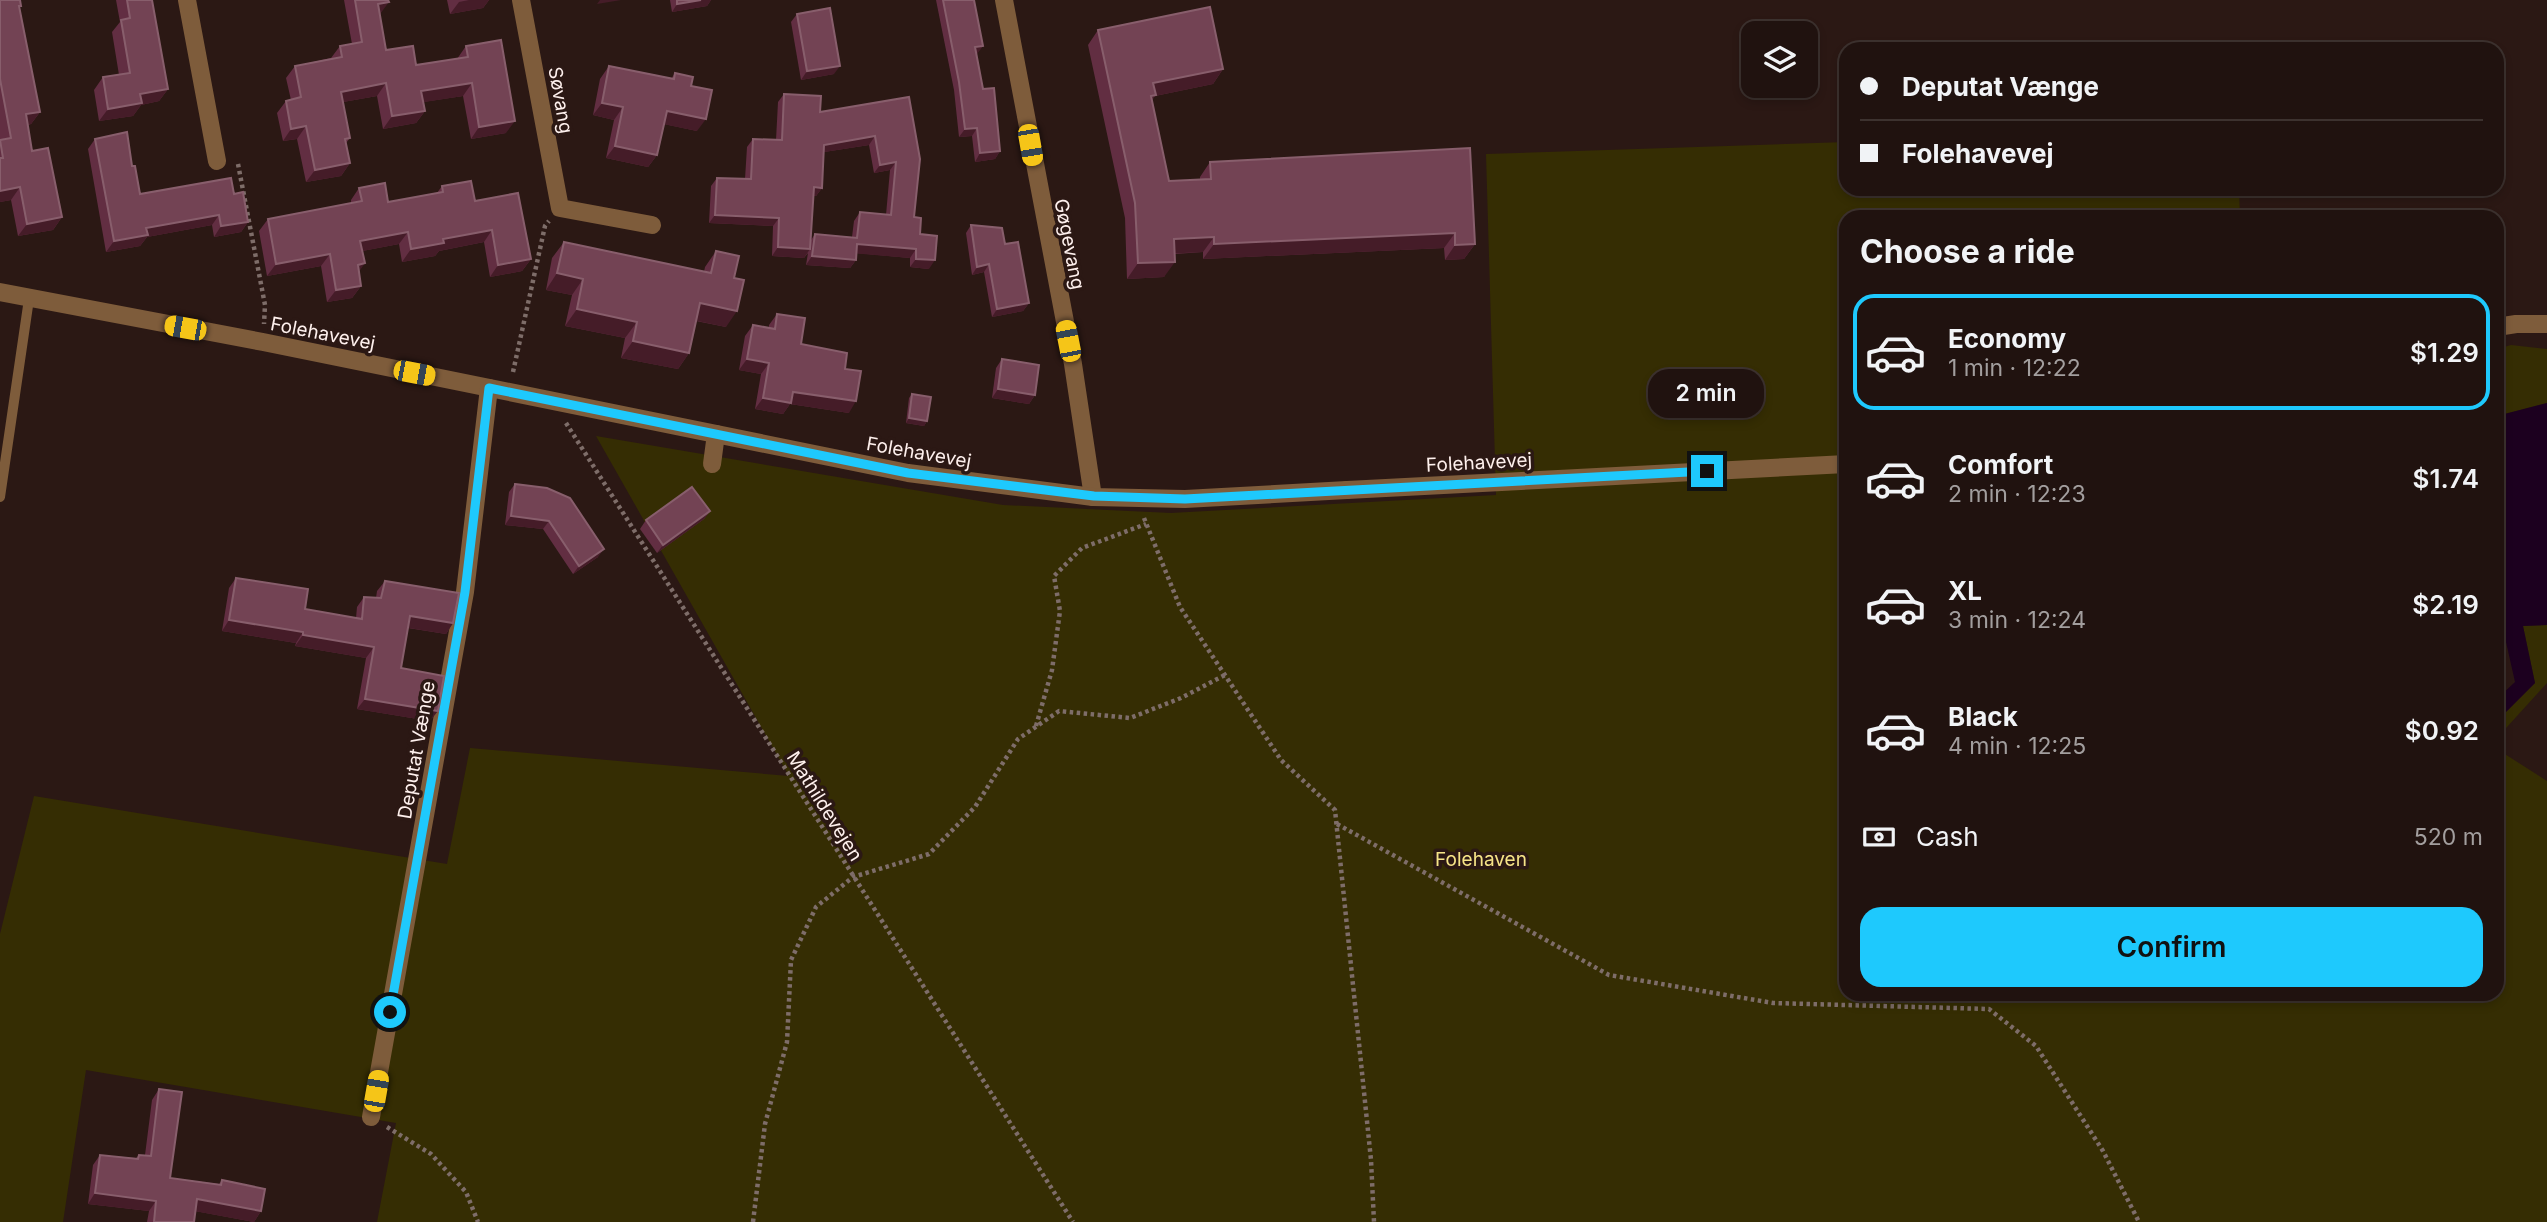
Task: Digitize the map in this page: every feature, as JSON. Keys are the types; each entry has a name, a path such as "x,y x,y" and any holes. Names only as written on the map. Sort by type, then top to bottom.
{"street":[{"path":"187,0 217,161"},
{"name":"Søvang","path":"521,0 560,208"},
{"name":"Gøgevang","path":"1004,0 1073,364 1094,496"},
{"path":"560,208 652,225"},
{"name":"Folehavevej","path":"0,292 262,342 908,473 1094,496 1185,499 1839,464"},
{"path":"2504,326 2547,324"},
{"name":"Deputat Vænge","path":"371,1117 465,592 498,390"},
{"path":"712,464 716,434"}],"lane":[{"path":"0,497 29,299"}],"path":[{"path":"217,161 238,163 265,305 262,342"},
{"path":"498,390 515,368 545,226 560,208"},
{"name":"Mathildevejen","path":"558,403 569,430 1073,1222"},
{"path":"1136,497 1180,607 1281,760 1335,810 1371,1160 1374,1222"},
{"path":"1036,727 1052,670 1060,611 1054,576 1082,548 1146,524"},
{"path":"752,1222 765,1124 787,1042 791,960 816,907 853,877 929,854 975,807 1018,739 1059,710 1130,718 1181,698 1225,675"},
{"path":"1337,824 1609,975 1773,1003 1989,1009 2036,1046 2103,1151 2139,1222"},
{"path":"371,1117 431,1154 466,1192 478,1222"}],"green space":[{"name":"Folehaven","path":"1839,142 1839,196 2239,196 2240,210 1839,210 1839,1001 2504,1001 2504,753 2547,781 2547,1222 377,1222 396,1123 86,1070 63,1222 0,1222 0,934 34,796 447,864 470,748 789,776 596,436 1003,505 1171,513 1496,495 1486,154"},
{"path":"2511,345 2547,349 2547,403 2504,414 2504,347"},
{"path":"2547,625 2547,683 2504,730 2504,714 2535,683 2523,626"}],"shaded area":[{"path":"2547,403 2547,625 2523,626 2535,683 2504,714 2504,692 2515,682 2504,633 2504,414"}],"building":[{"path":"0,0 20,0 40,112 26,114 32,151 48,148 62,217 27,224 20,187 0,191 0,158 3,158 0,140 11,138 0,79"},
{"path":"127,0 152,0 168,89 140,94 142,103 108,109 103,77 130,73 121,20 130,18"},
{"path":"355,0 388,0 389,2 378,4 386,50 413,46 416,65 468,57 466,46 501,40 515,121 479,127 472,83 421,91 425,111 392,116 386,83 341,92 350,138 345,139 350,163 315,170 306,126 291,129 286,101 301,97 295,66 342,57 340,46 362,42"},
{"path":"677,0 701,0 677,4"},
{"path":"943,0 974,0 983,46 975,47 983,89 994,88 1000,151 980,153 977,128 965,129"},
{"path":"1210,7 1223,69 1153,83 1156,95 1151,96 1169,181 1211,179 1210,162 1470,148 1475,244 1455,245 1455,233 1214,244 1214,237 1174,239 1175,262 1138,263 1135,203 1098,30"},
{"path":"830,8 840,66 807,71 797,14"},
{"path":"609,66 674,79 675,73 693,77 691,86 712,90 706,119 667,111 657,155 615,146 623,107 602,103"},
{"path":"784,94 821,96 820,112 909,97 920,159 914,217 921,218 920,234 937,236 935,260 916,259 916,249 857,244 856,260 812,256 815,234 857,238 860,212 891,215 896,162 880,165 875,136 824,145 822,188 814,187 810,249 778,247 779,218 715,215 717,178 751,179 753,139 782,140"},
{"path":"127,132 140,194 231,178 234,194 243,192 248,222 221,226 219,215 146,228 148,235 114,241 95,139"},
{"path":"471,181 475,201 518,193 531,259 498,265 492,230 443,239 444,243 411,249 408,232 360,241 365,263 358,265 361,286 336,290 330,254 276,264 268,219 362,201 359,188 385,183 388,202 443,192 442,186"},
{"path":"971,225 1002,228 1005,244 1018,242 1029,303 997,309 989,264 977,267"},
{"path":"564,242 711,273 716,251 739,256 734,278 744,280 737,311 700,303 689,353 633,341 637,322 577,309 583,279 557,273"},
{"path":"777,314 805,318 801,344 847,353 845,369 861,371 856,401 793,392 791,403 763,398 769,363 747,359 753,325 775,329"},
{"path":"1002,359 1039,365 1035,395 998,389"},
{"path":"912,394 931,397 927,421 909,418"},
{"path":"515,484 547,488 570,498 604,549 579,566 549,521 511,516"},
{"path":"692,487 710,511 663,545 646,520"},
{"path":"236,578 308,589 305,609 362,619 364,597 381,598 385,581 459,593 453,623 410,616 401,668 444,676 438,711 365,699 374,647 229,620"},
{"path":"159,1089 182,1092 170,1178 221,1185 222,1180 265,1189 261,1211 197,1199 194,1222 154,1222 156,1201 95,1193 100,1155 138,1159 139,1155 151,1156"}],"route":[{"path":"390,1012 465,592 489,388 908,473 1094,496 1185,499 1707,471"}]}
